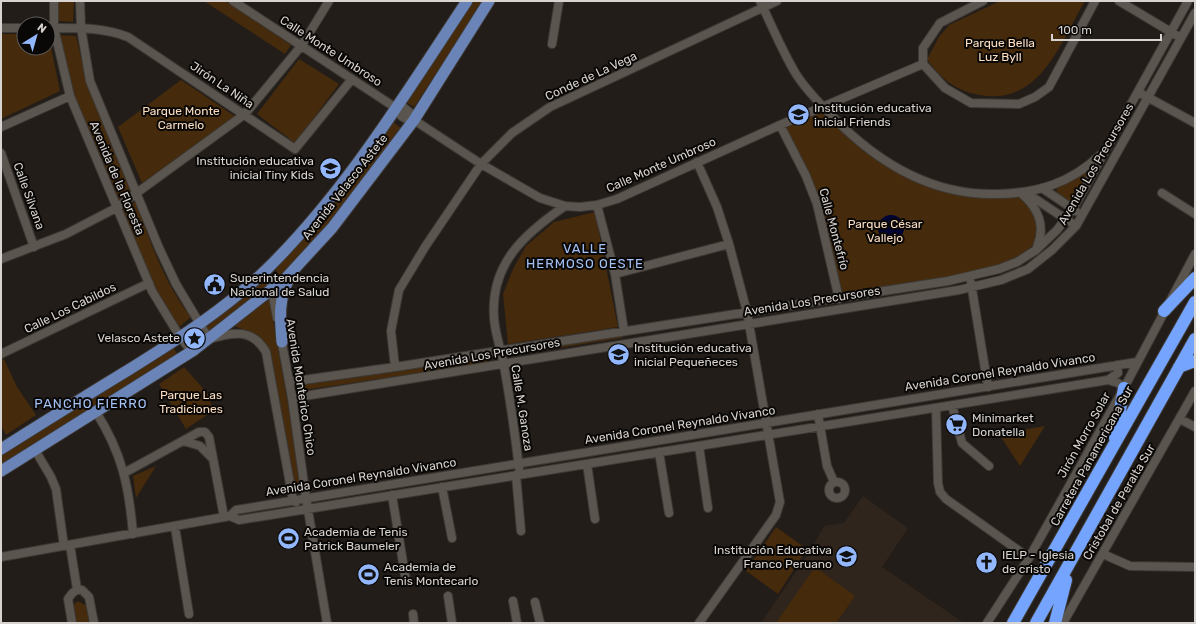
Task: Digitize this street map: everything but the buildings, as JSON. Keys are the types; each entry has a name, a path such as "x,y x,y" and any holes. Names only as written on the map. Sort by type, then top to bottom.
{"highway":[{"path":"1164,311 1195,278"},
{"name":"Carretera Panamericana Sur","path":"1013,623 1195,302"},
{"path":"1036,623 1195,339"},
{"path":"1180,367 1195,361"},
{"path":"1113,448 1124,388"},
{"path":"1055,623 1072,560"}],"main road":[{"name":"Avenida Velasco Astete","path":"1,449 180,337 199,324 260,275 317,217 396,108 466,1"},
{"name":"Avenida Velasco Astete","path":"1,471 194,350 272,290 332,228 414,120 489,1"},
{"path":"282,342 280,314 281,297 295,267"}],"street":[{"name":"Avenida de la Floresta","path":"52,16 54,1"},
{"name":"Avenida de la Floresta","path":"80,1 81,28 90,81 166,263 176,284 209,339"},
{"name":"Calle Monte Umbroso","path":"233,1 396,108 398,114 408,120 414,120 481,164 540,198 565,206 597,205 617,199 822,106 923,64"},
{"path":"1,259 66,234 116,208 245,114 302,45 329,1"},
{"path":"552,44 558,1"},
{"name":"Conde de La Vega","path":"395,367 391,331 399,290 425,247 481,164 512,133 550,107 761,4 777,1"},
{"path":"983,1 940,24 924,48 923,64 946,88 971,103 1019,104 1035,97 1048,87 1095,1"},
{"path":"1119,1 1181,38"},
{"name":"Avenida Los Precursores","path":"289,382 839,299 970,277 1005,266 1036,250 1066,220 1188,1"},
{"path":"761,4 778,42 797,76 822,106 859,143 906,174 931,185 967,193 1024,193 1058,183 1090,164 1106,148"},
{"name":"Avenida Los Precursores","path":"292,398 504,365 749,323 972,288 1001,280 1028,268 1052,250 1076,226 1195,13"},
{"path":"1,28 16,28"},
{"name":"Jirón La Niña","path":"56,28 111,30 128,37 245,114 295,149 352,79"},
{"name":"Avenida de la Floresta","path":"56,46 70,96 116,208 149,283 180,337 188,347 194,350"},
{"path":"1138,92 1195,123"},
{"path":"1,127 70,96"},
{"name":"Calle Montefrío","path":"780,125 806,176 816,204 839,299"},
{"name":"Calle Silvana","path":"1,153 34,247"},
{"path":"697,162 717,207 729,244 747,312 780,502 779,508 699,623"},
{"path":"1042,188 1082,215"},
{"path":"1024,193 1076,226"},
{"path":"1024,193 1039,217 1042,233 1036,250"},
{"path":"1162,193 1195,214"},
{"path":"551,202 554,214"},
{"path":"597,205 615,274 624,331"},
{"name":"Calle M. Ganoza","path":"521,531 518,463 504,365 494,317 494,301 497,283 506,261 523,238 538,224 565,206"},
{"path":"615,274 729,244"},
{"name":"Jirón Morro Solar","path":"987,623 1029,558 1124,388 1195,254"},
{"name":"Avenida Monterico Chico","path":"260,275 270,281 272,290 292,398 306,498 327,623"},
{"path":"970,277 988,386"},
{"name":"Calle Los Cabildos","path":"1,354 149,283"},
{"name":"Avenida Monterico Chico","path":"209,339 235,333 243,334 257,341 266,352 293,500"},
{"name":"Avenida Coronel Reynaldo Vivanco","path":"227,517 236,510 293,500 1137,362"},
{"path":"1108,380 1118,373 1117,366"},
{"path":"1108,380 1118,383 1124,388"},
{"name":"Avenida Coronel Reynaldo Vivanco","path":"1,557 227,517 239,520 1108,380"},
{"name":"Cristobal de Peralta Sur","path":"1063,623 1195,391"},
{"path":"952,405 962,443 988,466"},
{"path":"936,408 938,483 940,492 946,499 1029,558"},
{"path":"96,412 114,442 124,473 134,534"},
{"path":"818,414 827,466 834,482"},
{"path":"1180,419 1195,427"},
{"path":"124,473 199,432 205,432 209,437 227,517"},
{"path":"184,441 200,446 213,459"},
{"path":"641,444 642,455"},
{"path":"699,446 708,508"},
{"path":"35,450 51,477 56,490 67,546 78,590"},
{"path":"659,452 669,512"},
{"path":"587,464 595,519"},
{"path":"442,487 452,538"},
{"path":"392,495 406,581"},
{"path":"293,500 308,509"},
{"path":"175,527 189,614"},
{"path":"1103,554 1130,566 1195,566"},
{"path":"72,623 68,599 72,592 78,590 82,590 89,597 94,623"},
{"path":"448,596 452,623"},
{"path":"513,601 517,623"},
{"path":"535,602 540,623"},
{"path":"413,614 414,623"}],"shaded area":[{"path":"891,215 900,219 904,228 900,237 891,241 882,237 878,228 882,219"},
{"name":"Institución Educativa Franco Peruano","path":"863,496 908,528 882,567 964,623 761,623 812,548 824,526 844,523"}],"green space":[{"path":"58,1 74,1 73,22 59,21"},
{"path":"204,1 225,1 291,45 285,54"},
{"path":"471,1 484,1 414,107 406,102"},
{"name":"Parque Bella Luz Byll","path":"1000,1 1085,1 1056,54 1044,70 1031,83 1016,92 997,96 975,94 954,86 936,71 927,59 939,37 949,25"},
{"path":"1,34 16,34 16,56 53,56 60,91 1,119"},
{"path":"58,35 76,36 87,83 132,192 119,200 74,94"},
{"path":"299,59 339,84 295,143 257,114"},
{"name":"Parque Monte Carmelo","path":"181,80 236,117 142,183 118,127"},
{"name":"Parque César Vallejo","path":"821,111 869,154 905,177 945,192 973,197 1021,198 1029,206 1037,223 1038,230 1033,245 1021,255 1013,259 987,268 932,280 842,295 825,224 785,127"},
{"path":"393,122 402,129 331,224 280,279 275,267"},
{"path":"1095,167 1071,204 1061,197 1056,189"},
{"path":"136,201 152,247 165,276 181,304 191,317 178,328 153,283 123,210"},
{"path":"595,212 618,327 508,344 503,294 513,269 526,246 554,222"},
{"path":"261,280 267,282 265,289 210,332 206,325"},
{"path":"269,299 303,488 301,491 295,489 273,365 270,356 260,339 249,332 234,326"},
{"path":"198,332 202,337 193,345 188,341 188,337"},
{"path":"622,335 622,338 513,355 513,351"},
{"path":"173,345 178,356 1,468 1,456"},
{"path":"487,357 488,363 297,391 296,385"},
{"path":"4,359 17,387 36,415 6,435 1,426 1,360"},
{"name":"Parque Las Tradiciones","path":"184,367 208,394 213,411 186,429 159,384"},
{"path":"1045,426 1020,466 999,434"},
{"path":"156,466 136,498 133,476"},
{"path":"776,527 807,549 778,594 746,571"},
{"path":"815,567 855,596 836,623 776,623"},
{"path":"78,601 87,606 89,623 75,623 72,606"}],"place":[{"name":"Institución educativa inicial Friends","path":"799,115"},
{"name":"Institución educativa inicial Tiny Kids","path":"330,168"},
{"name":"Superintendencia Nacional de Salud","path":"215,285"},
{"name":"Velasco Astete","path":"195,338"},
{"name":"Institución educativa inicial Pequeñeces","path":"619,355"},
{"name":"Minimarket Donatella","path":"957,425"},
{"name":"Academia de Tenis Patrick Baumeler","path":"289,539"},
{"name":"Institución Educativa Franco Peruano","path":"847,557"},
{"name":"IELP - Iglesia de cristo","path":"987,562"},
{"name":"Academia de Tenis Montecarlo","path":"369,574"}],"district":[{"name":"VALLE HERMOSO OESTE","path":"585,256"},
{"name":"PANCHO FIERRO","path":"91,403"}]}
